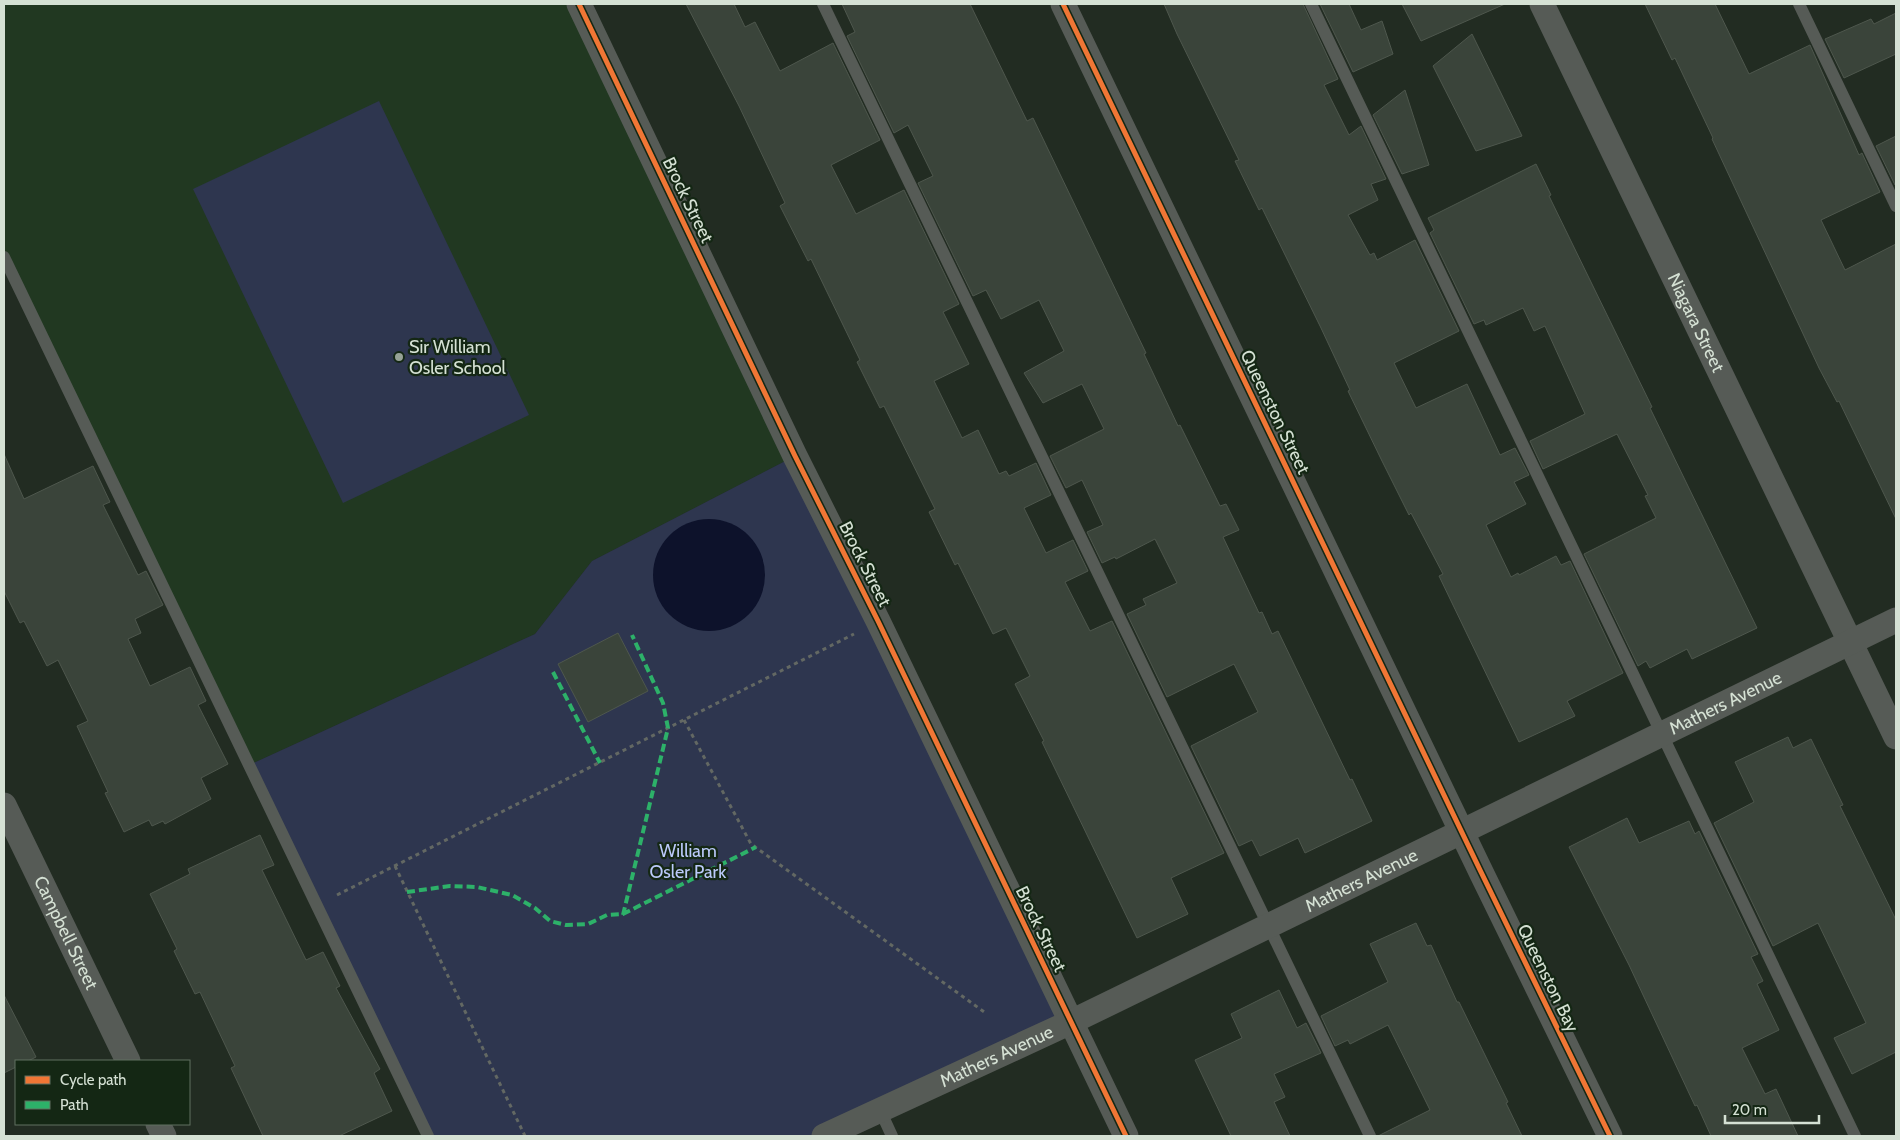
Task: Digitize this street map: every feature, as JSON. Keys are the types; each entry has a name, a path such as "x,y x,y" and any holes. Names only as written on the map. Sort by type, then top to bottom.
{"street":[{"name":"Brock Street","path":"579,4 795,456 878,622 1126,1136"},
{"name":"Queenston Street","path":"1063,4 1462,831"},
{"name":"Niagara Street","path":"1542,4 1896,737"},
{"name":"Mathers Avenue","path":"824,1136 1071,1022 1896,620"},
{"name":"Campbell Street","path":"4,805 128,1060"},
{"name":"Queenston Bay","path":"1462,831 1610,1136"}],"lane":[{"path":"823,4 1370,1136"},
{"path":"1311,4 1855,1136"},
{"path":"1799,4 1896,206"},
{"path":"4,257 428,1136"},
{"path":"880,1110 892,1136"}],"path":[{"path":"317,905 878,622"},
{"path":"684,720 751,844 987,1014"},
{"path":"395,866 525,1136"}],"shaded area":[{"name":"Sir William Osler School","path":"4,4 579,4 795,456 592,561 535,634 249,765 4,257"},
{"path":"709,519 730,523 749,535 761,554 765,575 761,596 749,615 730,627 709,631 688,627 669,615 657,596 653,575 657,554 669,535 688,523"}],"green space":[{"path":"379,101 529,415 343,503 193,189"},
{"name":"William Osler Park","path":"795,456 1071,1022 824,1136 428,1136 249,765 535,634 592,561"}],"building":[{"path":"686,4 734,4 745,27 755,22 780,71 833,43 880,140 831,165 856,214 904,190 959,304 943,312 969,364 934,381 962,438 978,430 999,474 1006,471 1009,476 1036,463 1051,495 1024,508 1046,553 1073,540 1088,571 1065,582 1090,631 1112,621 1224,853 1171,878 1188,914 1137,938 1015,684 1030,676 1006,628 993,634 958,563 955,565 929,512 935,509 884,406 880,408 857,362 860,360 811,259 808,261 780,206 785,203 739,106"},
{"path":"842,4 970,4 1027,121 1033,118 1146,353 1144,354 1178,426 1180,425 1220,506 1226,504 1239,530 1223,537 1259,613 1262,612 1272,634 1278,631 1350,780 1352,779 1372,821 1305,853 1298,838 1260,856 1252,840 1239,846 1191,746 1258,712 1234,664 1167,697 1127,614 1146,605 1143,599 1177,583 1155,539 1116,559 1115,557 1102,563 1087,532 1103,525 1082,480 1066,488 1050,456 1104,429 1082,384 1043,403 1024,373 1064,351 1039,300 1001,319 986,290 973,296 918,183 933,176 908,125 894,133 847,36 855,32"},
{"path":"1164,4 1303,4 1338,79 1324,85 1349,135 1361,126 1386,179 1371,184 1378,200 1348,215 1370,255 1374,253 1377,260 1415,240 1459,331 1394,363 1416,408 1467,384 1500,455 1515,448 1529,475 1514,482 1526,504 1486,525 1511,577 1518,573 1519,575 1556,556 1561,565 1570,561 1623,673 1567,701 1575,716 1519,742 1439,576 1443,574 1411,513 1409,515 1348,391 1350,390 1321,328 1262,208 1259,210 1235,161 1239,160"},
{"path":"1320,4 1349,4 1361,30 1382,21 1393,54 1353,72"},
{"path":"1402,4 1505,4 1421,41"},
{"path":"1645,4 1715,4 1749,74 1810,45 1859,155 1862,153 1880,192 1821,220 1845,270 1896,244 1896,519 1839,401 1837,402 1819,368 1675,58 1672,60"},
{"path":"1896,13 1896,54 1844,78 1825,39 1871,19 1874,24"},
{"path":"1472,34 1522,136 1476,151 1433,66"},
{"path":"1405,90 1429,165 1402,174 1373,115"},
{"path":"1896,136 1896,184 1895,185 1876,146"},
{"path":"1536,164 1551,195 1549,196 1757,628 1692,659 1687,649 1650,668 1646,661 1638,666 1584,554 1656,518 1645,496 1648,495 1617,434 1543,469 1530,441 1585,414 1545,326 1534,331 1523,308 1486,325 1484,320 1474,324 1430,233 1434,230 1428,218"},
{"path":"4,454 24,499 93,466 110,502 103,505 138,575 146,571 163,605 135,619 141,633 128,639 150,686 190,667 206,701 198,705 228,764 201,778 211,799 165,824 163,821 152,826 149,820 124,832 105,793 108,792 77,726 88,721 58,660 47,666 24,621 20,623 4,591"},
{"path":"618,633 648,691 588,722 558,664"},
{"path":"1788,737 1793,748 1811,739 1843,805 1840,806 1896,920 1896,1052 1852,1074 1834,1038 1866,1023 1818,923 1773,946 1714,823 1754,802 1735,762"},
{"path":"1627,818 1639,843 1689,821 1695,834 1699,831 1758,954 1751,957 1763,981 1757,984 1779,1030 1742,1048 1765,1094 1776,1089 1798,1136 1711,1136 1629,965 1569,847"},
{"path":"260,835 274,865 262,870 306,960 323,952 340,986 336,988 380,1069 374,1073 392,1111 339,1136 263,1136 231,1068 235,1066 200,992 195,994 174,951 177,949 150,894 190,874 188,869"},
{"path":"1416,923 1427,946 1431,945 1457,1002 1459,1002 1508,1102 1506,1103 1522,1136 1378,1136 1430,1110 1388,1025 1350,1044 1348,1040 1335,1046 1321,1016 1388,982 1370,944"},
{"path":"1279,990 1297,1028 1306,1023 1321,1053 1274,1074 1285,1097 1274,1102 1290,1136 1231,1136 1195,1060 1242,1038 1231,1014"},
{"path":"4,995 36,1057 30,1060 15,1060 15,1068 4,1073"}],"marked path":[{"path":"623,915 668,728 663,703 632,635"},
{"path":"553,672 600,763"},
{"path":"407,892 450,886 477,887 512,895 535,908 550,921 566,925 588,924 607,915 623,914 756,847"}],"cycle path":[{"path":"579,4 795,456 878,621 1126,1136"},
{"path":"1063,4 1610,1136"}],"place":[{"name":"Sir William Osler School","path":"399,357"}]}
